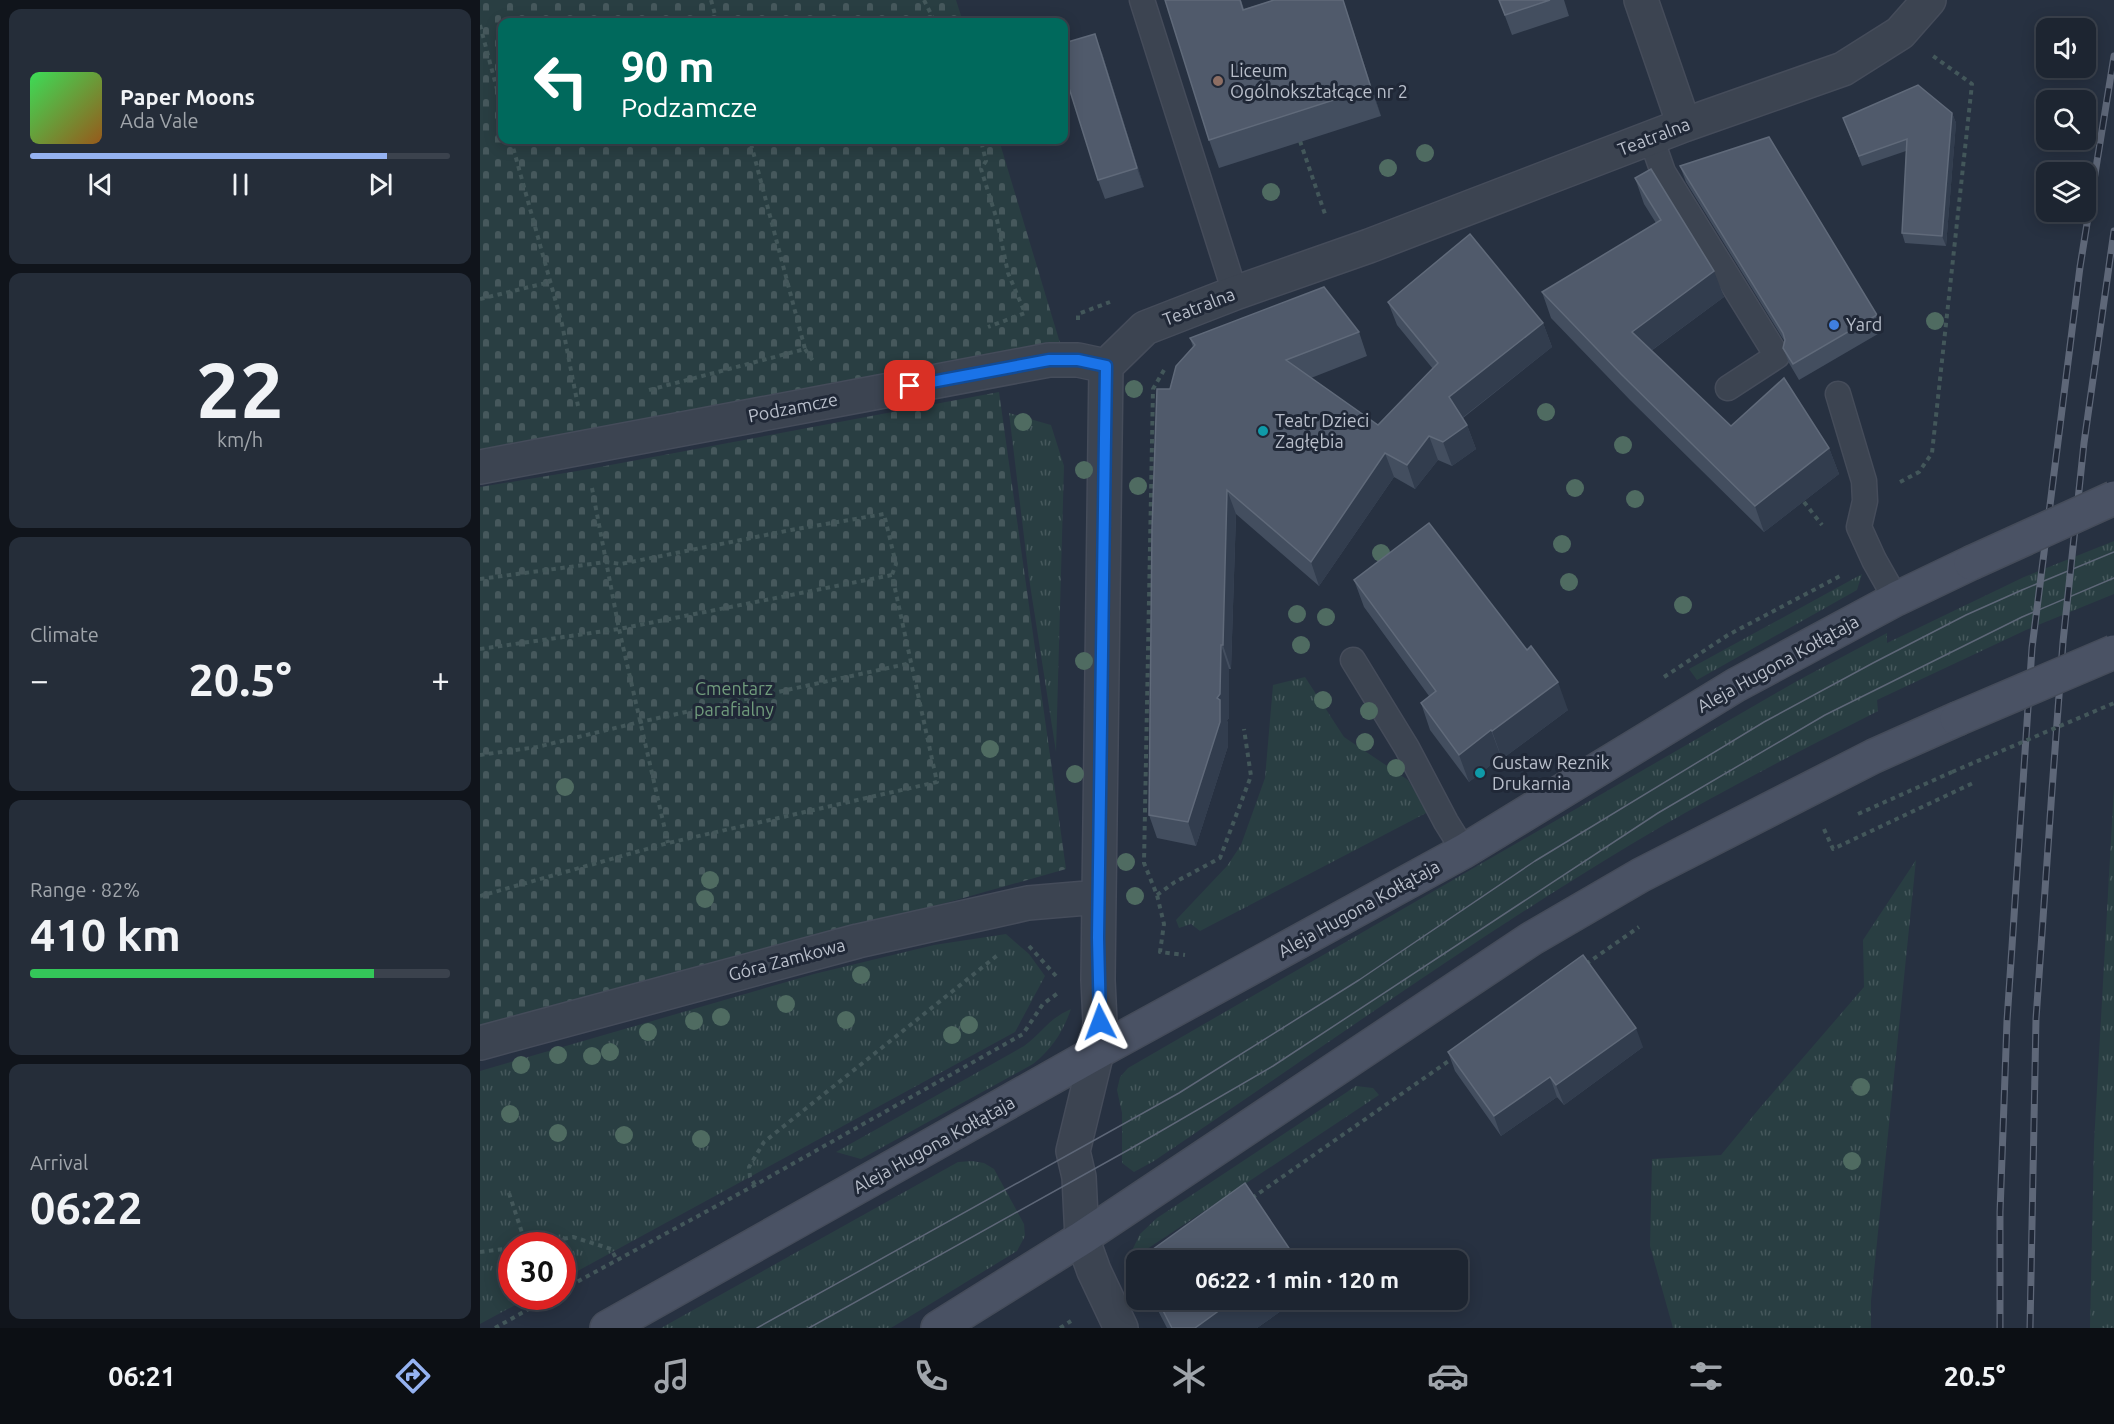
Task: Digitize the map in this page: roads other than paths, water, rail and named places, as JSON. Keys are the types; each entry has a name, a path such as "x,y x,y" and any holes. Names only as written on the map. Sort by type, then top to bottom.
{"main road":[{"name":"Aleja Hugona Kołłątaja","path":"607,1328 1098,1052 1464,851 1736,685 1896,599 1971,562 2114,498"},
{"path":"938,1328 1082,1238 1531,939 1597,899 1874,756 2114,652"}],"street":[{"path":"1641,0 1684,125"},
{"name":"Teatralna","path":"1106,366 1145,328 1235,292 1369,246 1684,125 1843,69 1900,33 1929,0"},
{"name":"Podzamcze","path":"480,467 1049,360 1078,360 1106,366"},
{"path":"1106,366 1098,980 1100,1022 1098,1052 1073,1151 1079,1177 1082,1238 1094,1271 1121,1328"},
{"name":"Góra Zamkowa","path":"480,1043 858,941 1028,903 1099,897"}],"lane":[{"path":"1142,0 1235,292"},
{"path":"1651,138 1663,172 1777,356 1728,388"},
{"path":"1838,394 1864,481 1865,501 1859,527 1896,599"},
{"path":"1353,660 1407,748 1464,851"}],"tram line":[{"path":"757,1328 1179,1093 1359,980 1535,861 1764,722 1966,615 2114,552"},
{"path":"809,1328 1130,1149 1273,1066 1658,813 1825,715 2022,617 2114,578"}],"railway":[{"path":"2000,1328 2000,1212 2007,1021 2032,648 2080,267 2114,56"},
{"path":"2030,1328 2036,1019 2063,642 2084,443 2114,231"}],"place":[{"name":"Liceum Ogólnokształcące nr 2","path":"1218,81"},
{"name":"Yard","path":"1834,325"},
{"name":"Teatr Dzieci Zagłębia","path":"1263,431"},
{"name":"Gustaw Reznik Drukarnia","path":"1480,773"}],"park label":[{"name":"Cmentarz parafialny","path":"734,699"}]}
